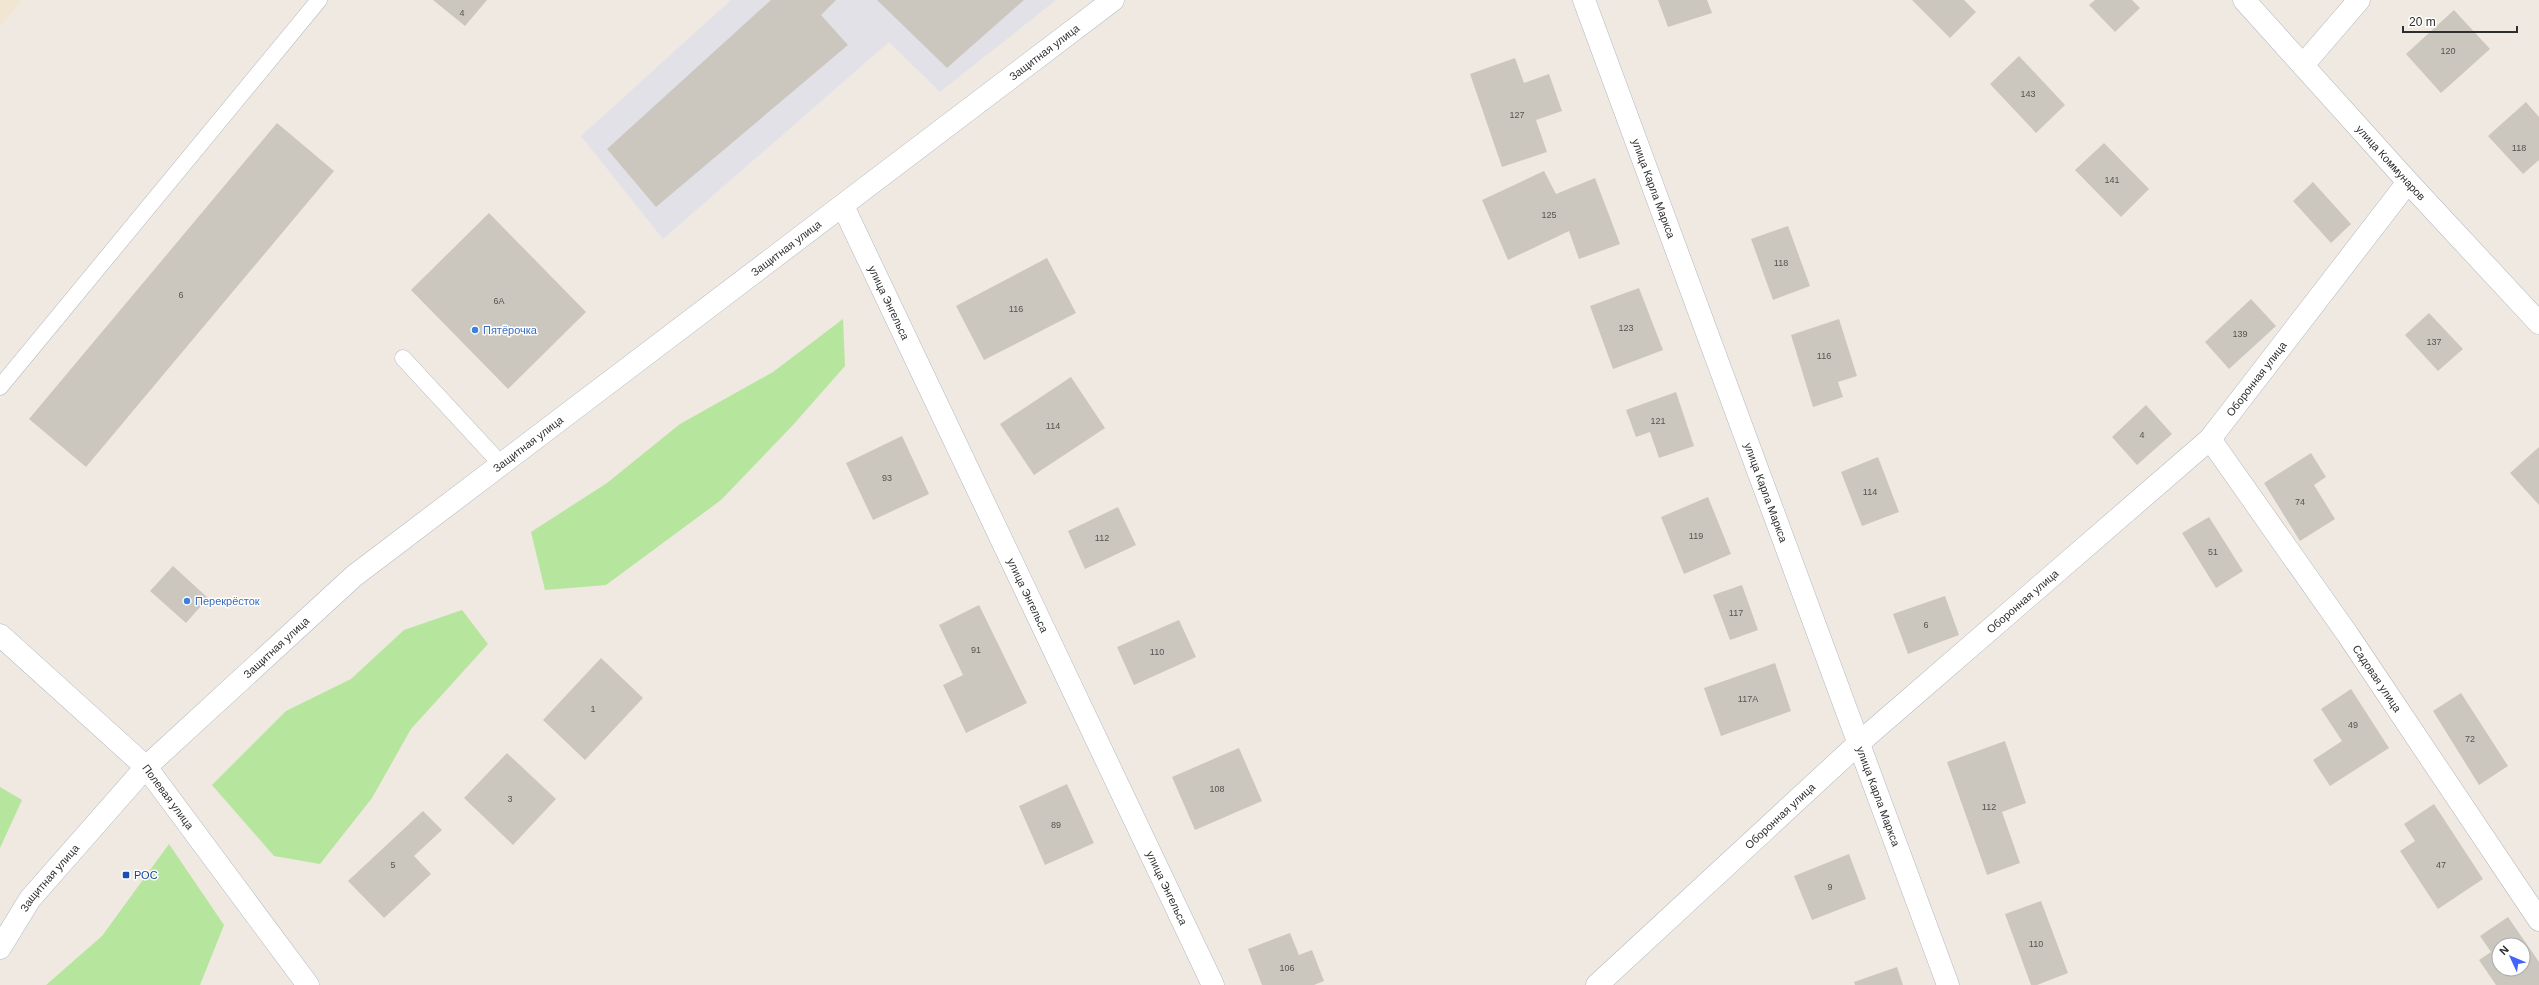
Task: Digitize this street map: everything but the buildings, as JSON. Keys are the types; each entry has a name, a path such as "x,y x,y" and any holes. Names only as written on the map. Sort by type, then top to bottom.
{"street":[{"name":"Защитная улица","path":"0,948 30,899 146,767 354,576 1113,0"},
{"name":"улица Карла Маркса","path":"1584,0 1860,742 1948,985"},
{"name":"улица Коммунаров","path":"2244,0 2408,182 2539,322"},
{"path":"2303,65 2359,0"},
{"name":"Оборонная улица","path":"1597,985 1860,742 2210,439 2408,182"},
{"name":"улица Энгельса","path":"843,206 1213,985"},
{"name":"Садовая улица","path":"2210,439 2348,635 2539,920"},
{"name":"Полевая улица","path":"0,635 146,767 308,985"}],"lane":[{"path":"0,387 319,0"},
{"path":"402,358 501,464"}],"shaded area":[{"path":"0,0 22,0 0,26"},
{"path":"731,0 1056,0 940,92 889,42 663,239 581,136"}],"green space":[{"path":"843,319 845,366 793,425 721,500 606,585 545,590 531,532 607,483 680,424 773,372"},
{"path":"462,610 488,644 411,729 372,798 320,864 274,856 212,785 286,711 351,679 404,630"},
{"path":"0,787 22,800 0,848"},
{"path":"169,844 224,925 200,985 46,985 102,936"}],"place":[{"name":"Пятёрочка","path":"475,330"},
{"name":"Перекрёсток","path":"187,601"},
{"name":"РОС","path":"126,875"}]}
